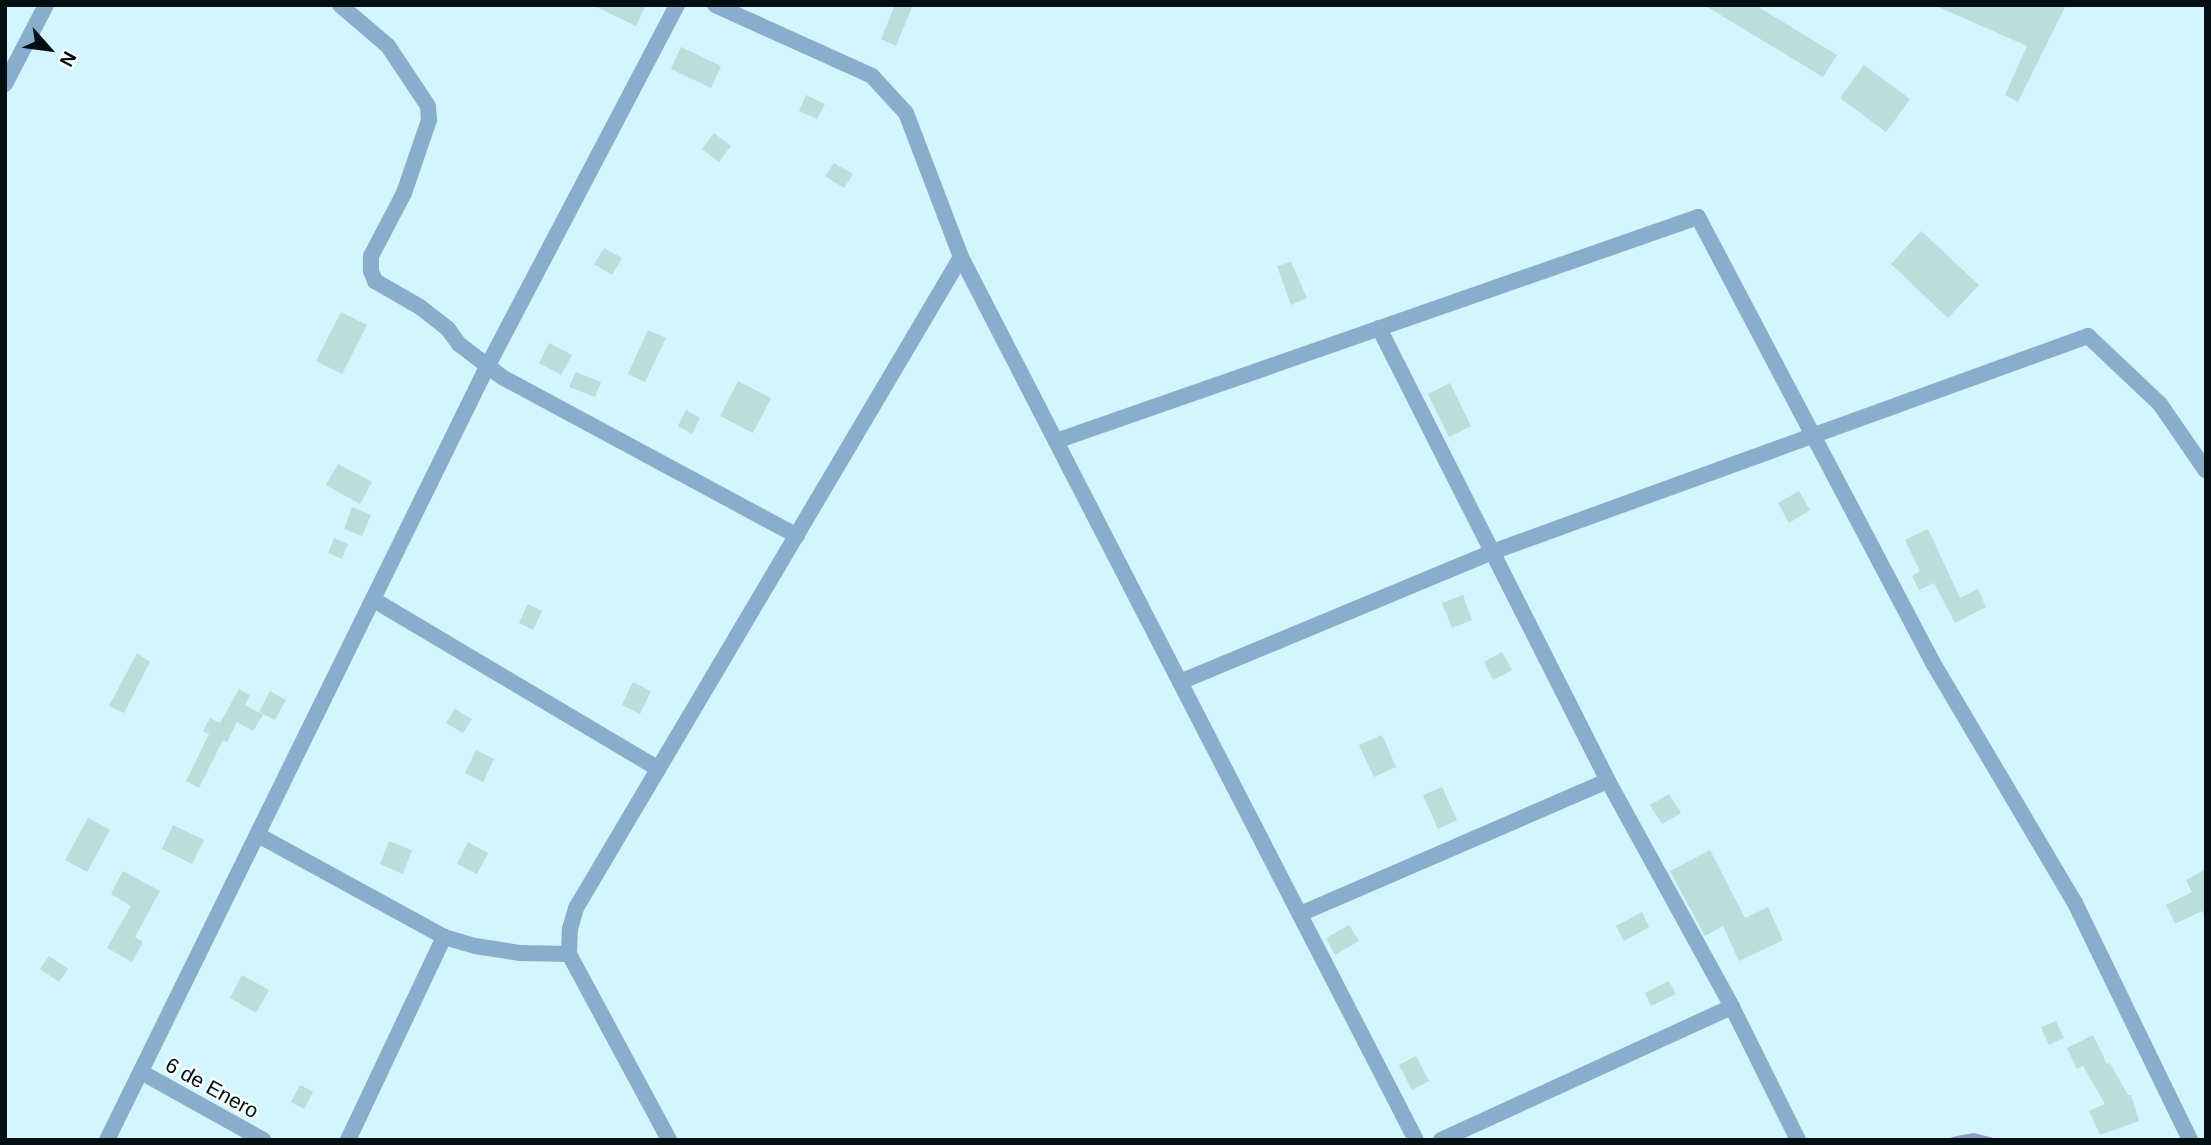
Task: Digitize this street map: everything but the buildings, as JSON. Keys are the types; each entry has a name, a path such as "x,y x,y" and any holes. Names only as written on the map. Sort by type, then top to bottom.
{"street":[{"path":"5,84 46,5"},
{"path":"341,5 388,46 428,106 429,120 404,193 372,256 372,276 376,281 420,307 487,367 797,536"},
{"path":"107,1140 487,367 677,5"},
{"path":"715,5 872,76 906,113 961,257 1416,1140"},
{"path":"1056,441 1698,217 1933,663 2075,903 2190,1140"},
{"path":"669,1140 569,954 570,929 576,908 961,257"},
{"path":"1379,328 1608,781 1732,1007 1798,1140"},
{"path":"1180,682 1492,552 2088,335 2160,404 2206,471"},
{"path":"374,600 659,769"},
{"path":"1300,914 1608,781"},
{"path":"258,835 444,937 474,946 520,953 569,954"},
{"path":"348,1140 444,937"},
{"path":"1441,1140 1732,1007"},
{"name":"6 de Enero","path":"141,1072 262,1140"}],"water":[{"path":"1974,1133 2001,1140 1942,1140 1957,1136"}]}
